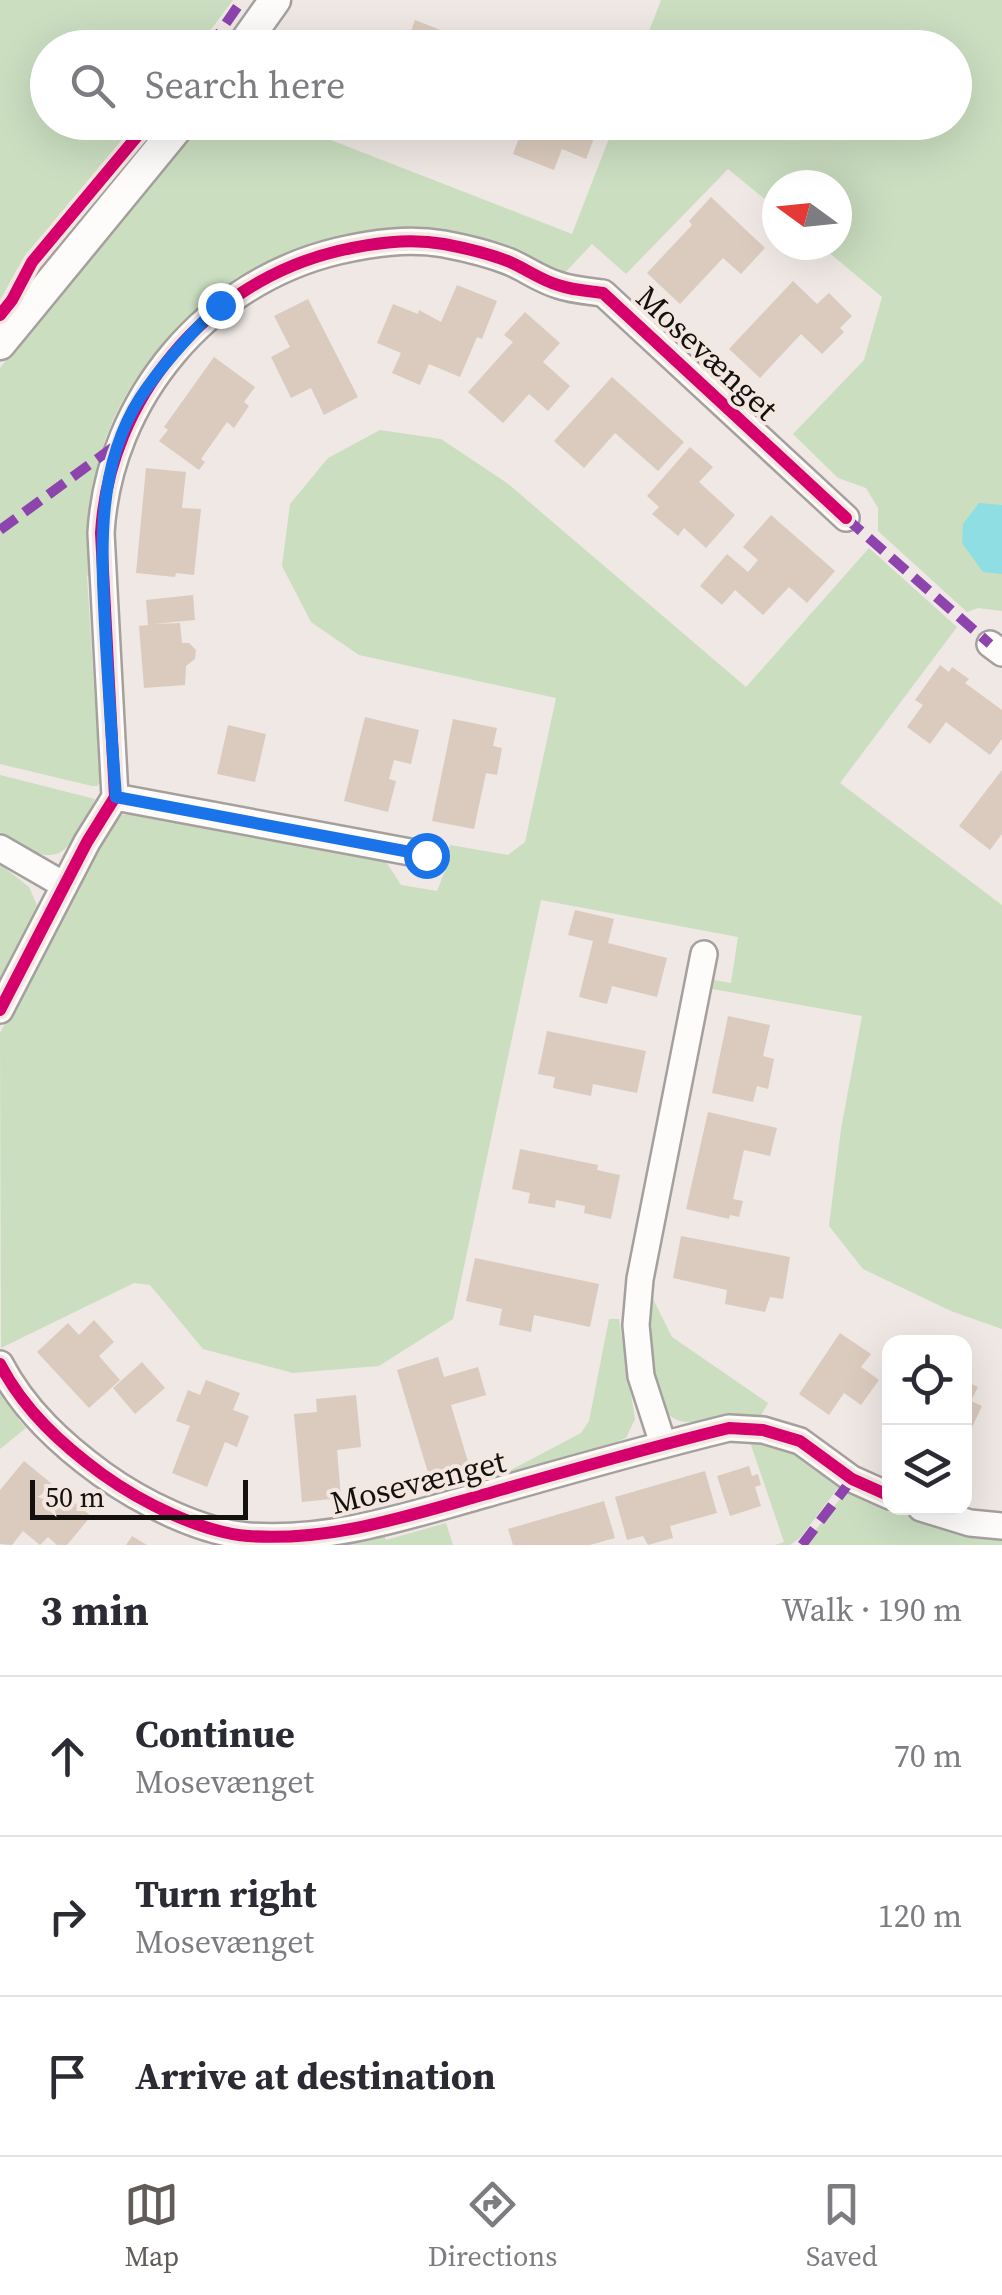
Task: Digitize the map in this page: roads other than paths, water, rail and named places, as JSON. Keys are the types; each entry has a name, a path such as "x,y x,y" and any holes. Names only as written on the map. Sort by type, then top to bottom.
{"street":[{"path":"254,30 275,0"},
{"path":"0,344 167,140"},
{"name":"Mosevænget","path":"116,797 101,533 102,512 119,443 139,400 178,346 220,305 305,259 378,242 442,244 507,261 558,285 603,294 846,518"},
{"path":"0,1010 64,885 116,797 426,855"},
{"path":"0,848 64,885"},
{"path":"663,1444 641,1376 637,1310 704,954"},
{"name":"Mosevænget","path":"0,1364 60,1444 129,1493 181,1518 243,1536 307,1538 366,1527 728,1428 763,1430 800,1441 852,1480 882,1493"},
{"path":"944,1515 970,1523 1002,1526"}],"water":[{"path":"979,503 1002,505 1002,574 983,572 962,543 963,524"}]}
